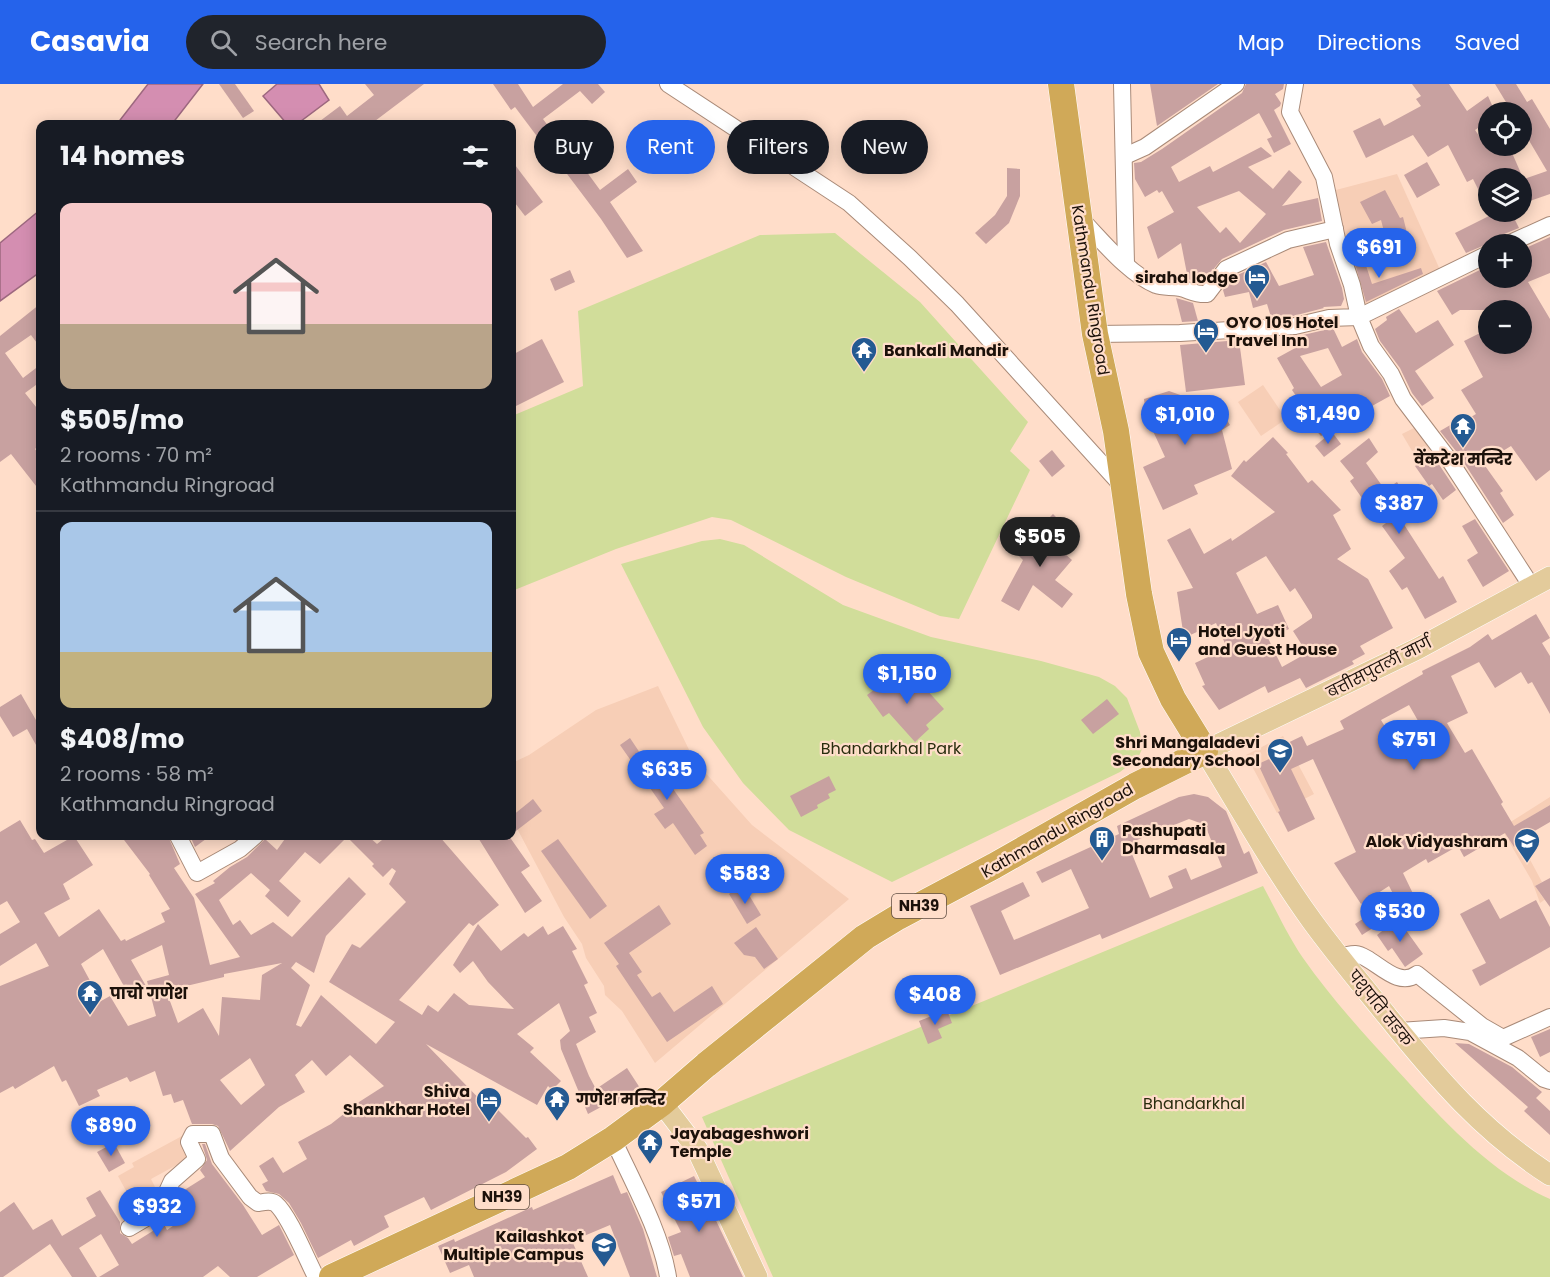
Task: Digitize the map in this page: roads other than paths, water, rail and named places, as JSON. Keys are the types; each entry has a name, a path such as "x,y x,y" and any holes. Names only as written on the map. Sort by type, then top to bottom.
{"highway":[{"name":"Kathmandu Ringroad","path":"332,1277 567,1167 613,1139 662,1103 865,937 1135,786 1205,751 1173,699 1151,652 1139,594 1116,431 1095,334 1061,84"}],"main road":[{"name":"बत्तीसपुतली मार्ग","path":"1205,751 1418,649 1541,582"},
{"name":"पशुपति सडक","path":"1205,751 1259,840 1311,919 1399,1031 1452,1094 1482,1124 1512,1149 1550,1175"},
{"path":"662,1103 697,1149 758,1277"}],"street":[{"path":"668,84 849,203 957,304 1125,490"},
{"path":"1122,84 1126,264"},
{"path":"1125,156 1145,147 1236,84"},
{"path":"1295,84 1290,112 1324,177 1338,244 1352,285 1359,317 1371,346 1391,374 1402,399 1541,582"},
{"path":"1079,217 1126,264 1158,286 1181,288 1199,294 1207,294 1226,269 1288,240 1335,229"},
{"path":"1530,234 1550,225"},
{"path":"1095,334 1180,333 1295,326 1329,318 1359,317 1478,259"},
{"path":"180,840 197,873 240,849 250,840"},
{"path":"1340,956 1356,954 1400,978 1417,974 1482,1026 1503,1038 1550,1017"},
{"path":"1399,1031 1444,1028 1470,1032 1518,1058 1550,1081"},
{"path":"129,1228 158,1210 172,1181 197,1159 189,1142 193,1134 212,1134 221,1158 250,1197 258,1203 269,1201 276,1204 288,1221 316,1277"},
{"path":"613,1139 658,1239 665,1257 668,1277"}],"place":[{"name":"siraha lodge","path":"1257,300"},
{"name":"OYO 105 Hotel Travel Inn","path":"1206,354"},
{"name":"Bankali Mandir","path":"864,373"},
{"name":"वेंकटेश मन्दिर","path":"1463,449"},
{"name":"Hotel Jyoti and Guest House","path":"1179,663"},
{"name":"Shri Mangaladevi Secondary School","path":"1280,774"},
{"name":"Pashupati Dharmasala","path":"1102,862"},
{"name":"Alok Vidyashram","path":"1527,864"},
{"name":"पाचो गणेश","path":"90,1016"},
{"name":"गणेश मन्दिर","path":"557,1122"},
{"name":"Shiva Shankhar Hotel","path":"489,1123"},
{"name":"Jayabageshwori Temple","path":"650,1165"},
{"name":"Kailashkot Multiple Campus","path":"604,1268"}],"park label":[{"name":"Bhandarkhal Park","path":"891,748"},
{"name":"Bhandarkhal","path":"1194,1103"}]}
